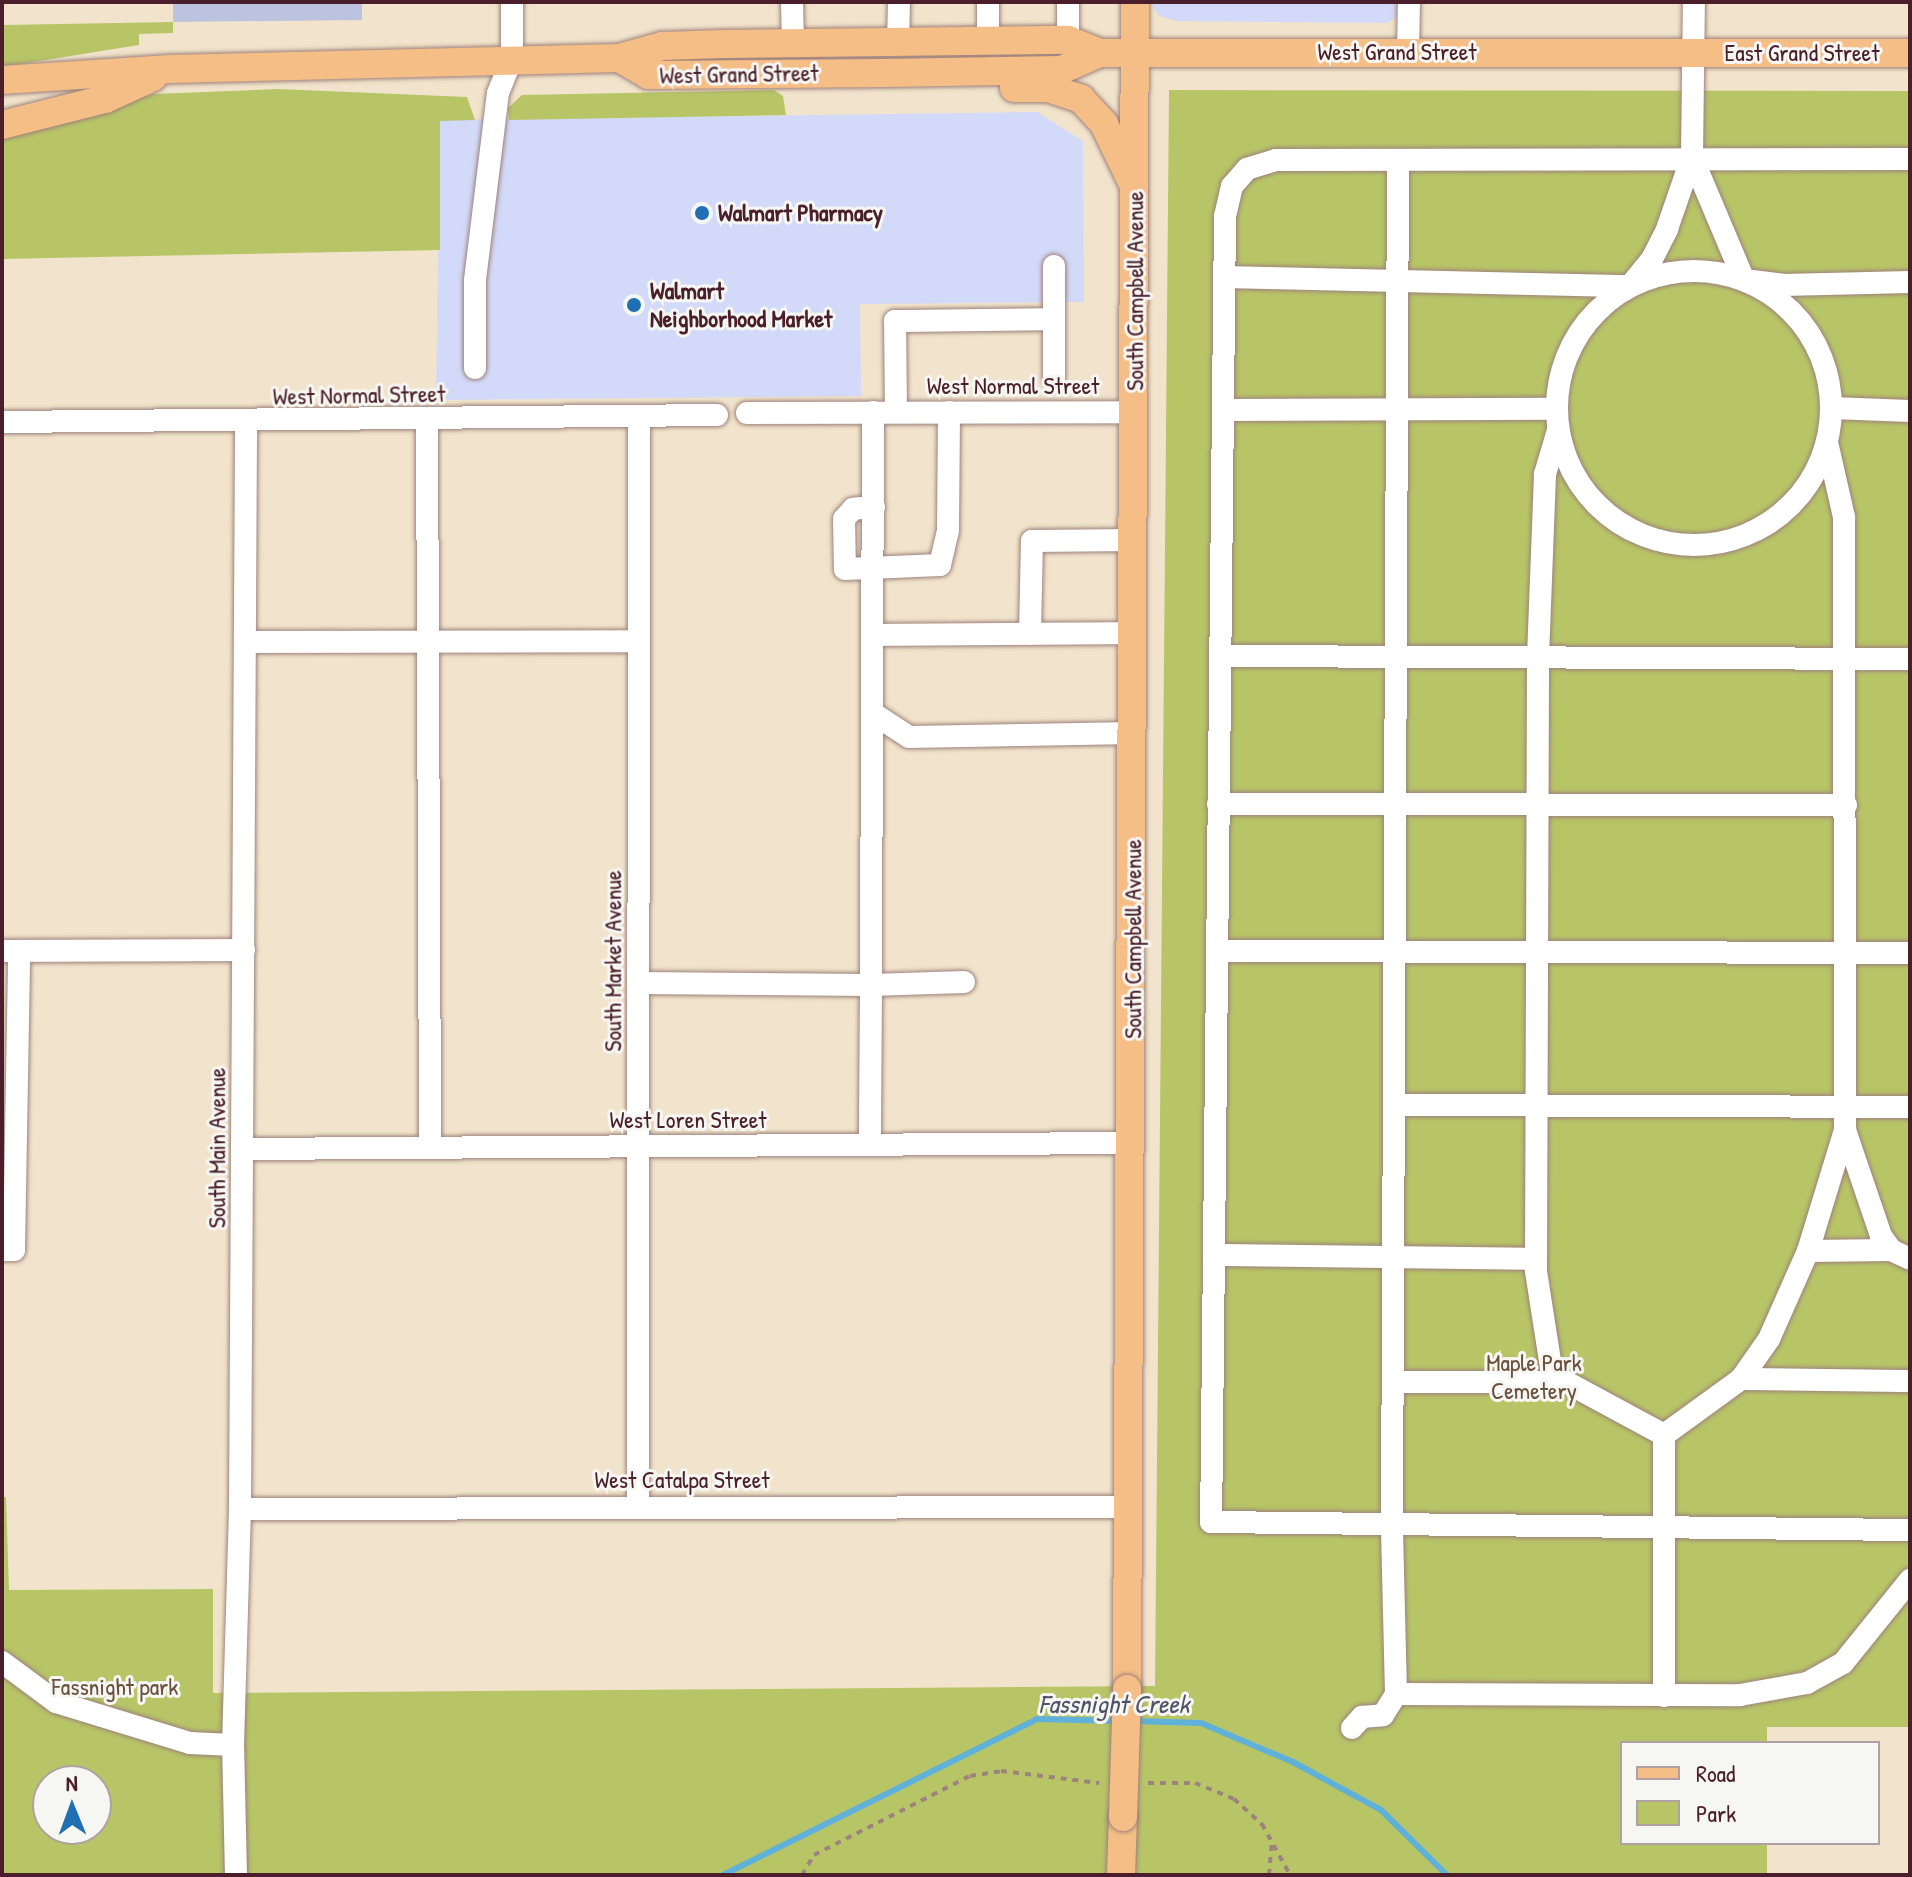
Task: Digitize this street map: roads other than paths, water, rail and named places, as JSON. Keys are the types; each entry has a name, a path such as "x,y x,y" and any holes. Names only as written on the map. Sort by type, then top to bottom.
{"main road":[{"name":"South Campbell Avenue","path":"1121,1875 1127,1689 1125,1507 1133,1143 1135,2"},
{"name":"West Grand Street","path":"2,80 171,69 619,58 662,46 793,43 1068,40 1100,53 1694,53"},
{"name":"West Grand Street","path":"619,58 648,75 1061,70 1100,53"},
{"name":"East Grand Street","path":"1694,53 1910,53"},
{"name":"West Grand Street","path":"2,125 39,120 105,99 171,69"},
{"path":"933,72 960,87 1048,88 1081,99 1104,124 1136,190"}],"street":[{"path":"475,368 475,280 498,93 512,59 512,2"},
{"path":"792,2 793,43"},
{"path":"898,43 899,2"},
{"path":"988,2 988,42"},
{"path":"1068,2 1068,40"},
{"path":"1408,52 1409,2"},
{"path":"1553,1380 1536,1259 1538,657 1545,474 1557,419 1561,372 1575,337 1599,308 1630,286 1652,259 1667,229 1692,157 1694,2"},
{"path":"1557,419 1580,485 1607,514 1640,535 1679,544 1718,543 1755,531 1777,516 1812,478 1827,442 1832,408 1816,345 1798,317 1773,295 1744,280 1692,157"},
{"path":"1910,159 1276,160 1247,169 1229,197 1224,277 1211,1522 1910,1530"},
{"path":"1352,1728 1362,1717 1383,1715 1396,1694 1392,1525 1398,805 1398,160"},
{"path":"1054,266 1054,378"},
{"path":"1224,277 1630,286 1679,271 1783,285 1910,282"},
{"path":"870,1145 874,507 895,321 1053,319"},
{"path":"1832,408 1910,411"},
{"path":"1223,410 1398,410 1557,419"},
{"path":"874,507 853,509 844,519 843,564 848,571 933,568 944,560 949,412"},
{"name":"West Normal Street","path":"747,413 1135,412"},
{"name":"West Normal Street","path":"2,422 717,415"},
{"name":"South Market Avenue","path":"638,1506 639,417"},
{"path":"427,420 430,1147"},
{"name":"South Main Avenue","path":"236,1875 233,1745 240,1509 246,422"},
{"path":"1664,1435 1741,1379 1769,1339 1808,1251 1845,1130 1844,517 1827,442"},
{"path":"1030,634 1032,541 1135,540"},
{"path":"874,635 1135,633"},
{"path":"245,642 639,641"},
{"path":"1220,656 1910,659"},
{"path":"874,714 909,737 1134,733"},
{"path":"1218,804 1846,805"},
{"path":"2,1250 14,1250 9,1066 10,951 244,950"},
{"path":"1217,951 1910,953"},
{"path":"639,983 871,985 964,982"},
{"path":"1396,1105 1910,1107"},
{"path":"1845,1130 1881,1236 1900,1255"},
{"name":"West Loren Street","path":"243,1149 1133,1143"},
{"path":"1808,1251 1900,1255"},
{"path":"1214,1255 1536,1259"},
{"path":"1741,1379 1910,1381"},
{"path":"1393,1382 1553,1380 1577,1385 1664,1435"},
{"path":"1664,1435 1664,1696"},
{"name":"West Catalpa Street","path":"240,1509 1125,1507"},
{"path":"1396,1694 1740,1695 1807,1683 1843,1663 1910,1580"},
{"path":"2,1662 56,1702 190,1743 233,1745"}],"waterway":[{"name":"Fassnight Creek","path":"723,1875 1037,1719 1118,1721"},
{"name":"Fassnight Creek","path":"1133,1721 1201,1723 1293,1762 1381,1810 1447,1875"}],"place":[{"name":"Walmart Pharmacy","path":"702,213"},
{"name":"Walmart Neighborhood Market","path":"634,305"}],"park label":[{"name":"Maple Park Cemetery","path":"1534,1377"},
{"name":"Fassnight park","path":"115,1687"}]}
